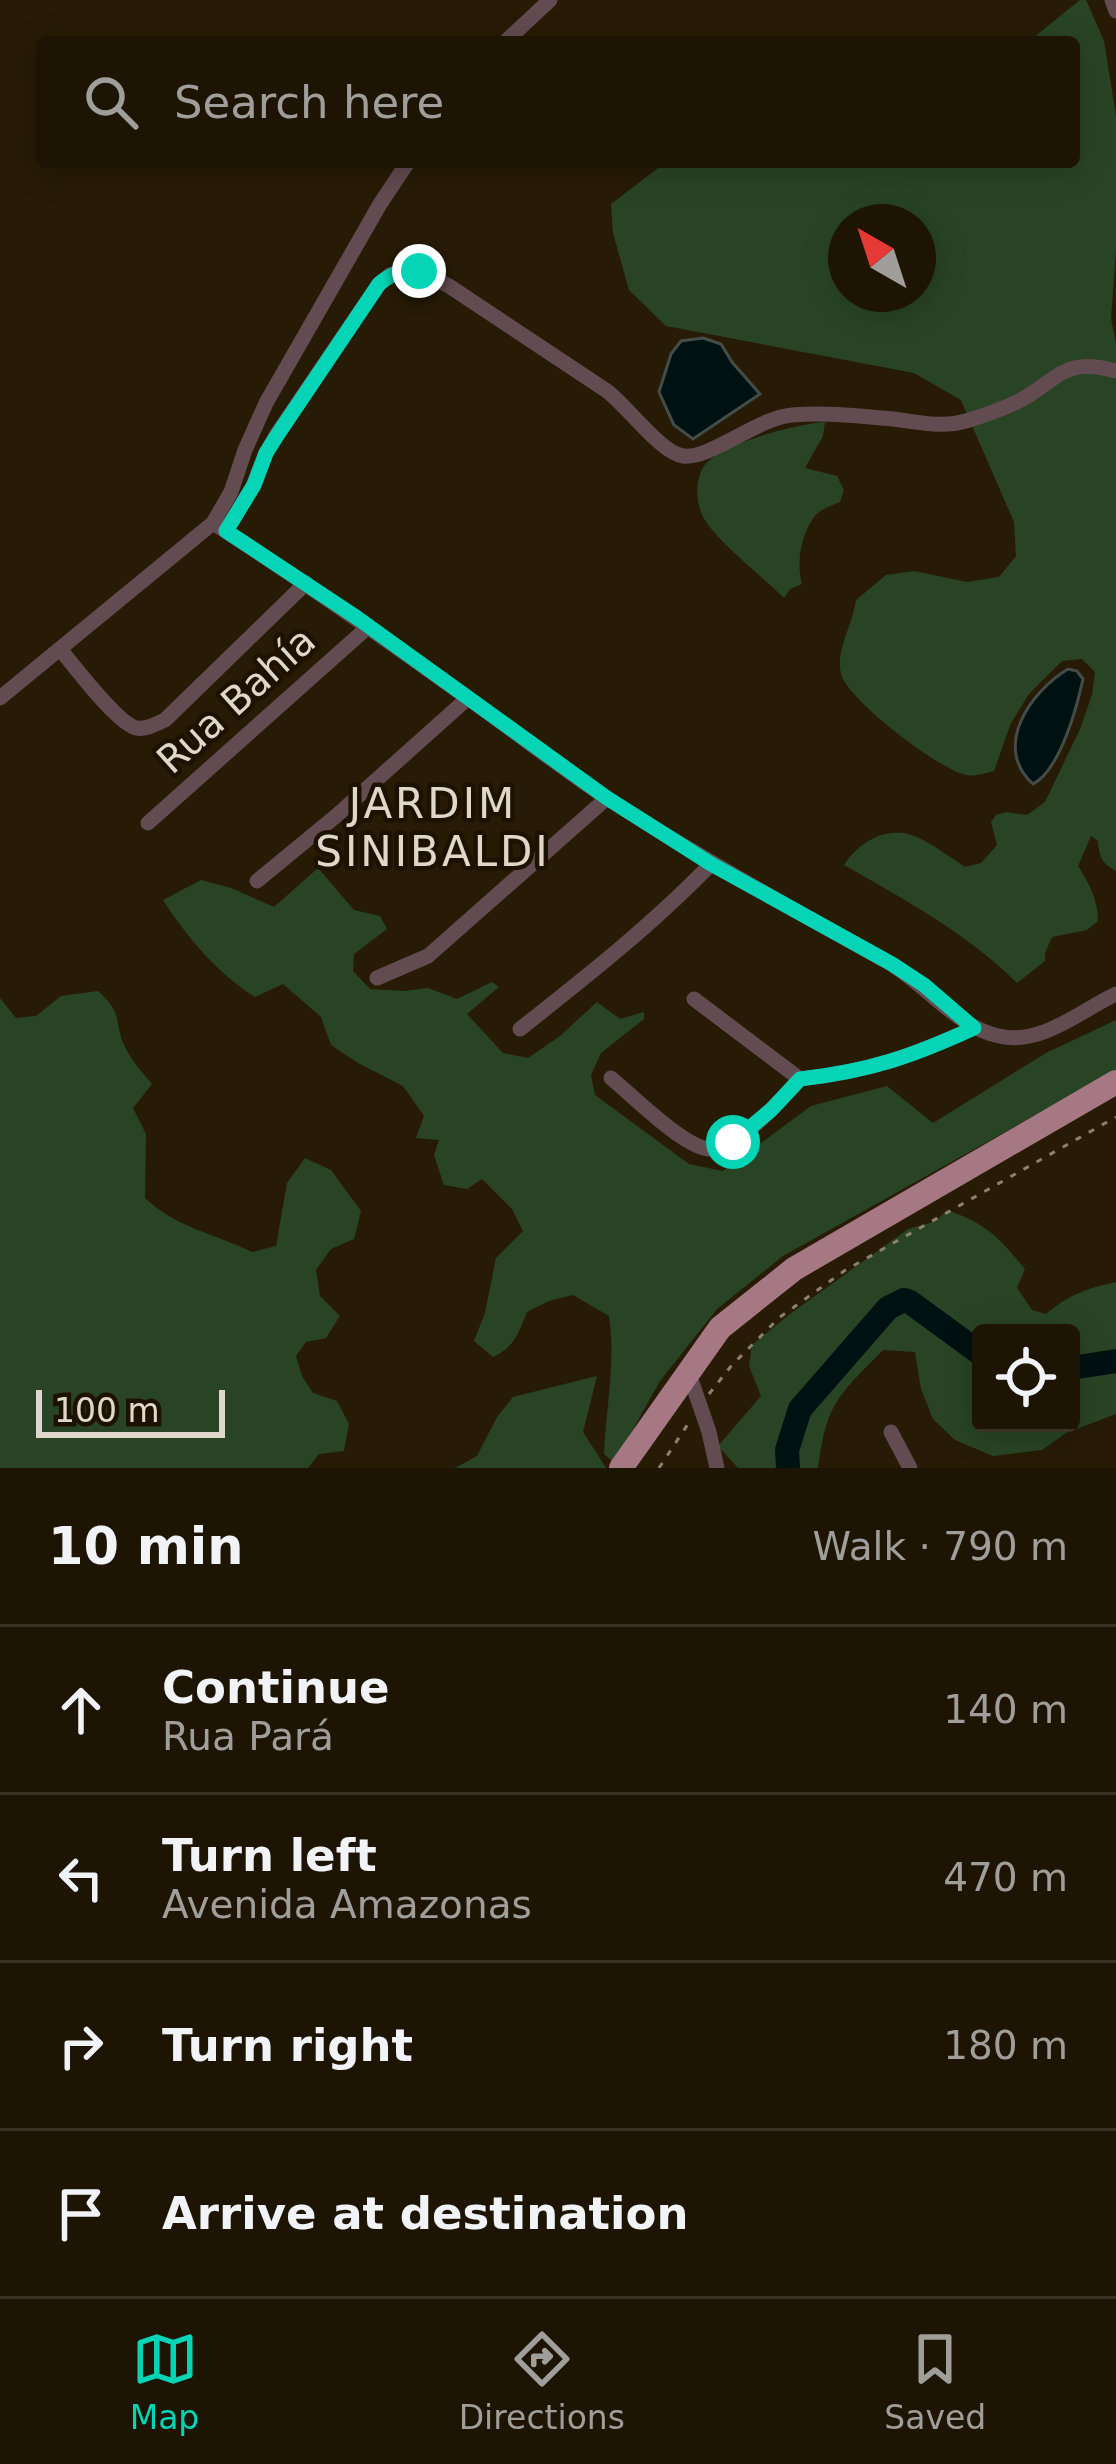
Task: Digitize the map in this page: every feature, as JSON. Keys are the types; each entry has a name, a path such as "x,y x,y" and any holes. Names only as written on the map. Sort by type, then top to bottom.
{"main road":[{"path":"621,1468 720,1328 794,1269 1116,1082"}],"street":[{"path":"511,36 550,0"},
{"path":"1112,0 1116,11"},
{"path":"219,527 244,450 274,387 404,168"},
{"path":"0,698 219,527 254,485 266,453 379,284 404,270 419,271 449,286 608,391 664,448 687,457 789,415 854,415 949,424 1018,401 1068,368 1083,364 1116,371"},
{"path":"219,527 306,583 607,798 711,864 892,964 974,1028 1020,1040 1116,994"},
{"path":"60,649 119,718 144,728 165,720 306,583"},
{"name":"Rua Bahía","path":"148,823 368,627"},
{"path":"256,881 468,698"},
{"path":"377,978 428,956 607,798"},
{"path":"520,1029 634,936 711,864"},
{"path":"694,999 800,1079"},
{"path":"611,1078 684,1138 716,1150 733,1142 800,1079 889,1064 974,1028"},
{"path":"688,1371 717,1468"},
{"path":"891,1432 910,1468"}],"path":[{"path":"659,1468 732,1366 780,1317 844,1271 1116,1117"}],"green space":[{"path":"1086,0 1104,41 1116,116 1111,319 1116,343 1116,871 1104,862 1098,841 1091,836 1078,866 1092,892 1098,921 1087,930 1052,937 1045,961 1017,983 956,933 844,865 869,841 894,833 918,838 965,867 981,863 997,845 991,822 996,815 1027,815 1045,802 1092,695 1095,672 1082,659 1062,661 1029,694 1011,723 994,771 969,775 935,760 896,732 860,700 841,674 840,656 856,600 886,575 914,571 967,582 999,577 1016,556 1014,522 961,400 914,373 666,326 629,290 613,233 611,204 658,168 1080,168 1080,36 1035,36"},
{"path":"825,422 823,436 805,468 837,476 844,490 840,502 819,512 810,524 800,558 802,584 784,598 711,529 700,508 699,479 713,458 742,442"},
{"path":"318,868 354,910 380,916 387,929 354,954 353,971 370,989 428,988 457,999 492,982 499,987 467,1014 503,1053 528,1058 597,1002 620,1019 644,1012 644,1019 601,1053 591,1075 595,1095 689,1164 723,1171 811,1106 887,1086 933,1123 1046,1053 1116,1020 1116,1070 783,1256 717,1309 660,1381 614,1463 604,1454 611,1367 609,1316 573,1295 527,1312 511,1344 493,1357 474,1341 496,1258 523,1231 512,1209 482,1179 467,1189 444,1185 434,1155 439,1140 416,1138 424,1116 403,1086 331,1045 321,1017 283,984 255,997 241,988 204,953 163,900 201,880 274,907"},
{"path":"98,991 114,1010 129,1054 152,1084 133,1108 146,1134 145,1198 183,1223 252,1252 276,1246 287,1183 305,1158 331,1170 361,1211 354,1239 331,1249 316,1270 320,1296 340,1316 326,1338 306,1342 296,1356 313,1393 337,1401 349,1424 344,1451 319,1454 308,1468 0,1468 0,998 16,1018 36,1016 61,996"},
{"path":"947,1210 983,1227 1025,1269 1017,1288 1032,1310 1046,1314 1079,1293 1116,1282 1116,1414 1080,1428 1080,1324 972,1324 972,1432 1069,1432 1042,1450 993,1456 955,1440 933,1419 921,1389 915,1352 883,1350 837,1402 818,1468 738,1468 718,1446 761,1396 749,1366 752,1345 908,1229 936,1221"},
{"path":"597,1376 583,1432 606,1468 455,1468 477,1456 513,1397"}],"shaded area":[{"path":"703,338 721,344 760,394 693,439 674,425 659,392 671,354 681,341"},
{"path":"1068,669 1083,679 1076,705 1059,752 1033,784 1021,769 1016,737 1029,706"}],"waterway":[{"path":"788,1468 787,1450 800,1409 888,1308 910,1302 972,1347"},
{"path":"1080,1367 1116,1361"}],"district":[{"name":"JARDIM SINIBALDI","path":"433,827"}],"route":[{"path":"419,271 404,270 379,284 266,453 254,485 226,531 356,617 607,798 711,864 892,964 974,1028 889,1064 800,1079 733,1142"}]}
